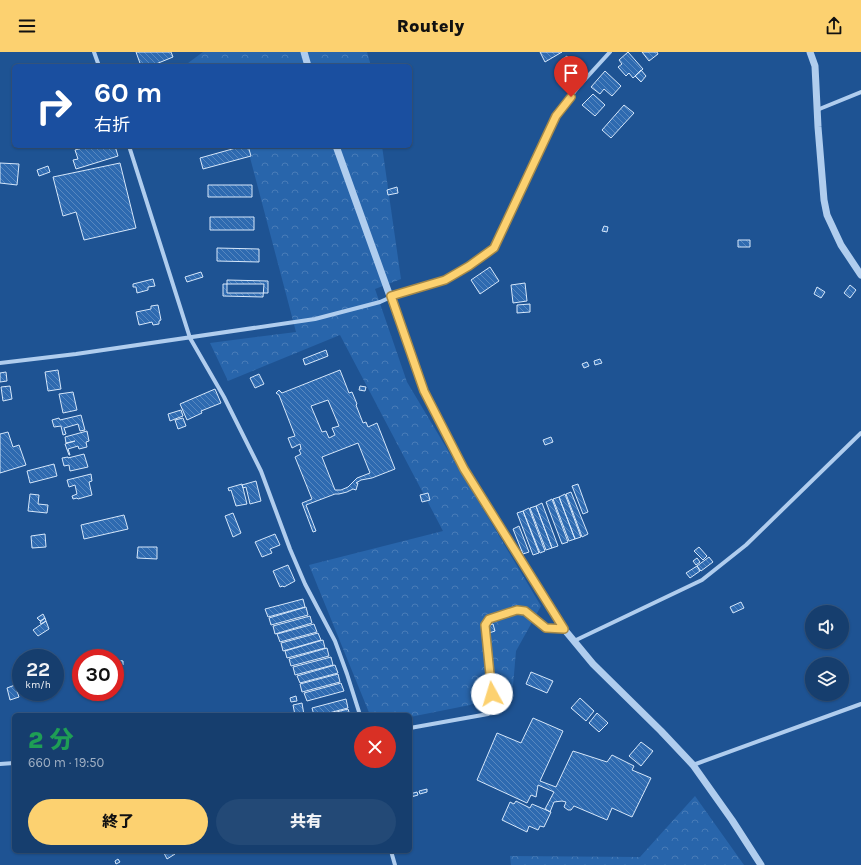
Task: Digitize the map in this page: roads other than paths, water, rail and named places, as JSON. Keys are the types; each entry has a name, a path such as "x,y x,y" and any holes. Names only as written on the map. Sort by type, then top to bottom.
{"street":[{"path":"94,52 98,64"},
{"path":"304,52 307,64"},
{"path":"0,364 315,319 380,302 391,296 445,280 469,266 494,248 556,116 578,87 610,52"},
{"path":"810,52 815,66 824,200 827,215 841,245 861,275"},
{"path":"817,110 861,92"},
{"path":"130,148 190,338 224,397 261,471 305,584 335,641 348,674 359,713"},
{"path":"337,148 424,391 464,469 564,629 593,664 661,730 693,765 761,865"},
{"path":"574,641 702,580 746,545 861,433"},
{"path":"412,728 488,714 495,702 492,694 485,625 489,619 517,610 525,611 546,628 564,629"},
{"path":"693,765 861,704"},
{"path":"0,764 12,763"},
{"path":"392,853 395,865"}]}
